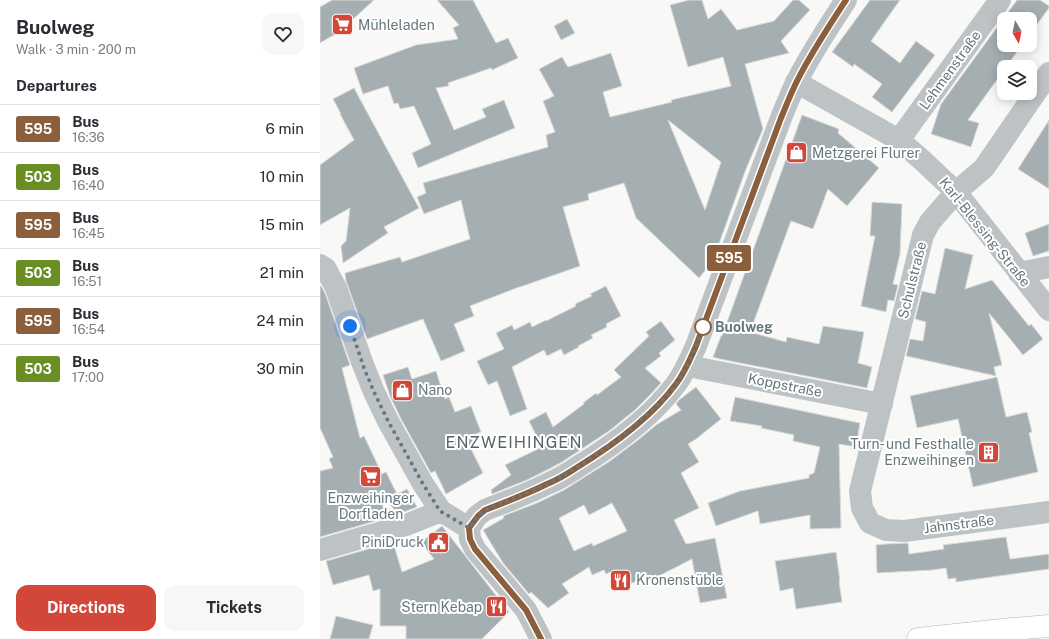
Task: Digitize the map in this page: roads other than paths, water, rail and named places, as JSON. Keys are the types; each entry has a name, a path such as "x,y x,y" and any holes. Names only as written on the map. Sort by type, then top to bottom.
{"main road":[{"path":"918,639 1049,626"}],"street":[{"path":"541,639 526,610 475,549 470,539 469,528 478,516 485,510 548,484 606,449 628,432 658,404 677,383 688,363 701,332 781,118 796,82 823,35 846,0"},
{"name":"Lehmenstraße","path":"899,140 1000,0"},
{"name":"Schulstraße","path":"870,523 862,508 860,491 923,235 930,222 956,192 984,168 1049,73"},
{"name":"Karl-Blessing-Straße","path":"796,82 899,140 956,192 1049,310"},
{"path":"320,265 326,269 336,288 374,392 423,484 440,511 469,528"},
{"path":"1019,273 1049,267"},
{"name":"Koppstraße","path":"688,363 698,368 882,404"},
{"path":"320,550 406,525 440,511"},
{"name":"Jahnstraße","path":"870,523 886,530 904,531 1049,512"}],"place":[{"name":"Mühleladen","path":"342,25"},
{"name":"Metzgerei Flurer","path":"797,153"},
{"name":"Buolweg","path":"703,327"},
{"name":"Nano","path":"403,390"},
{"name":"Turn- und Festhalle Enzweihingen","path":"989,452"},
{"name":"Enzweihinger Dorfladen","path":"371,476"},
{"name":"PiniDruck","path":"439,542"},
{"name":"Kronenstüble","path":"620,580"},
{"name":"Stern Kebap","path":"497,607"}],"district":[{"name":"ENZWEIHINGEN","path":"514,442"}]}
